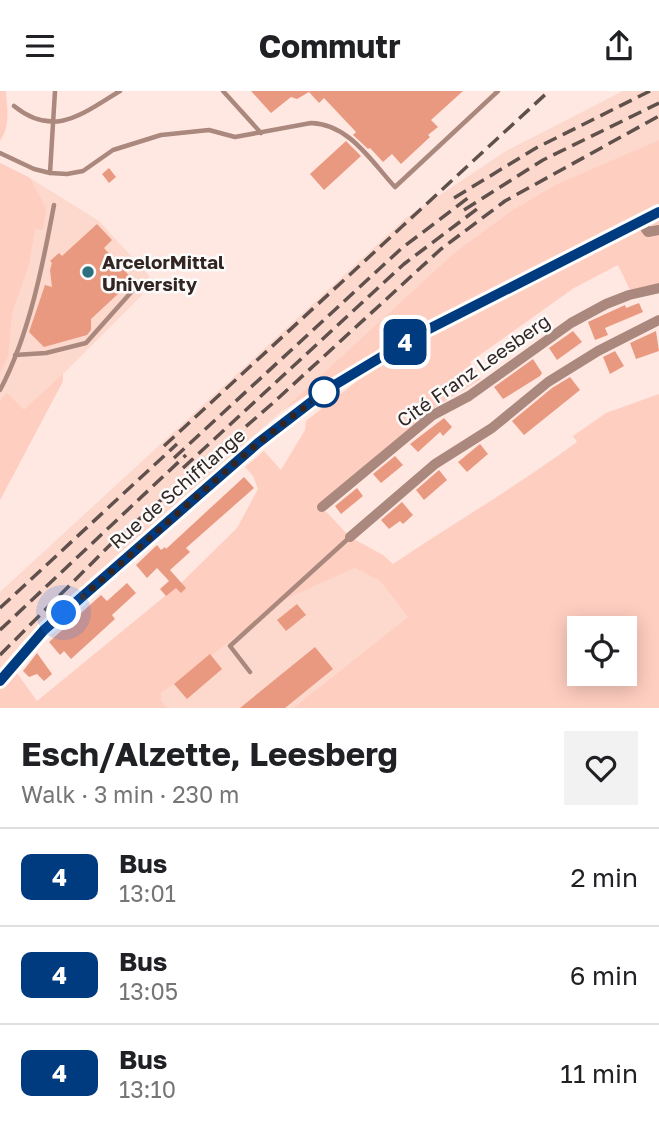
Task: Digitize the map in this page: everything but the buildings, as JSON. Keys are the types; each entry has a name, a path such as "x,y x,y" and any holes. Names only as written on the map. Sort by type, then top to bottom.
{"street":[{"name":"Rue de Schifflange","path":"0,681 44,630 302,414 328,389 421,333 659,212"},
{"path":"640,222 648,232 659,230"},
{"name":"Cité Franz Leesberg","path":"322,507 433,415 468,397 571,323 606,304 659,288"},
{"path":"351,537 435,464 492,428 548,382 598,351 659,320"}],"lane":[{"path":"50,173 55,91"},
{"path":"14,106 27,117 53,122 71,120 120,91"},
{"path":"223,91 261,134"},
{"path":"0,153 34,169 66,174 83,171 113,150 161,135 209,130 235,137 311,123 331,125 347,135 395,187 499,91"},
{"path":"0,390 15,355 42,269 54,205"},
{"path":"15,355 46,353 86,343 134,289"},
{"path":"250,673 230,646 351,537"}],"shaded area":[{"path":"0,91 6,91 8,117 0,141"},
{"path":"623,91 659,91 659,140 557,184 511,211 454,253 282,411 24,640 0,670 0,592 407,217 506,151"},
{"path":"659,140 659,284 630,290 618,265 574,288 470,362 481,379 431,410 319,504 350,537 383,555 393,564 577,442 573,436 606,413 659,394 659,708 293,708 408,617 380,581 355,568 286,599 161,693 161,700 167,708 0,708 0,681 12,666 37,701 181,583 237,528 258,489 253,476 245,467 264,451 281,470 305,430 306,421 370,371 364,359 282,411 454,253 511,211 557,184"},
{"path":"0,163 30,178 99,221 150,277 143,286 142,295 63,374 63,381 0,500"},
{"path":"0,163 30,178 46,209 43,230 35,229 29,264 12,313 8,356 0,373"},
{"path":"63,374 63,381 0,500 0,401 7,393 24,410"},
{"path":"355,568 380,581 408,617 293,708 167,708 161,700 160,693 286,599"}],"railway":[{"path":"164,446 549,91"},
{"path":"454,198 536,148 650,91"},
{"path":"464,210 543,160 659,103"},
{"path":"0,655 115,540 273,403 441,249 505,201 659,116"},
{"path":"174,458 402,248 468,198"},
{"path":"183,468 404,264 477,209"},
{"path":"0,608 177,444"},
{"path":"0,630 186,455"}],"bus line":[{"name":"4","path":"0,681 44,630 299,409 367,364 421,333 659,212"}],"place":[{"name":"ArcelorMittal University","path":"88,272"}],"route":[{"path":"64,613 258,443 328,389 324,392"}]}
